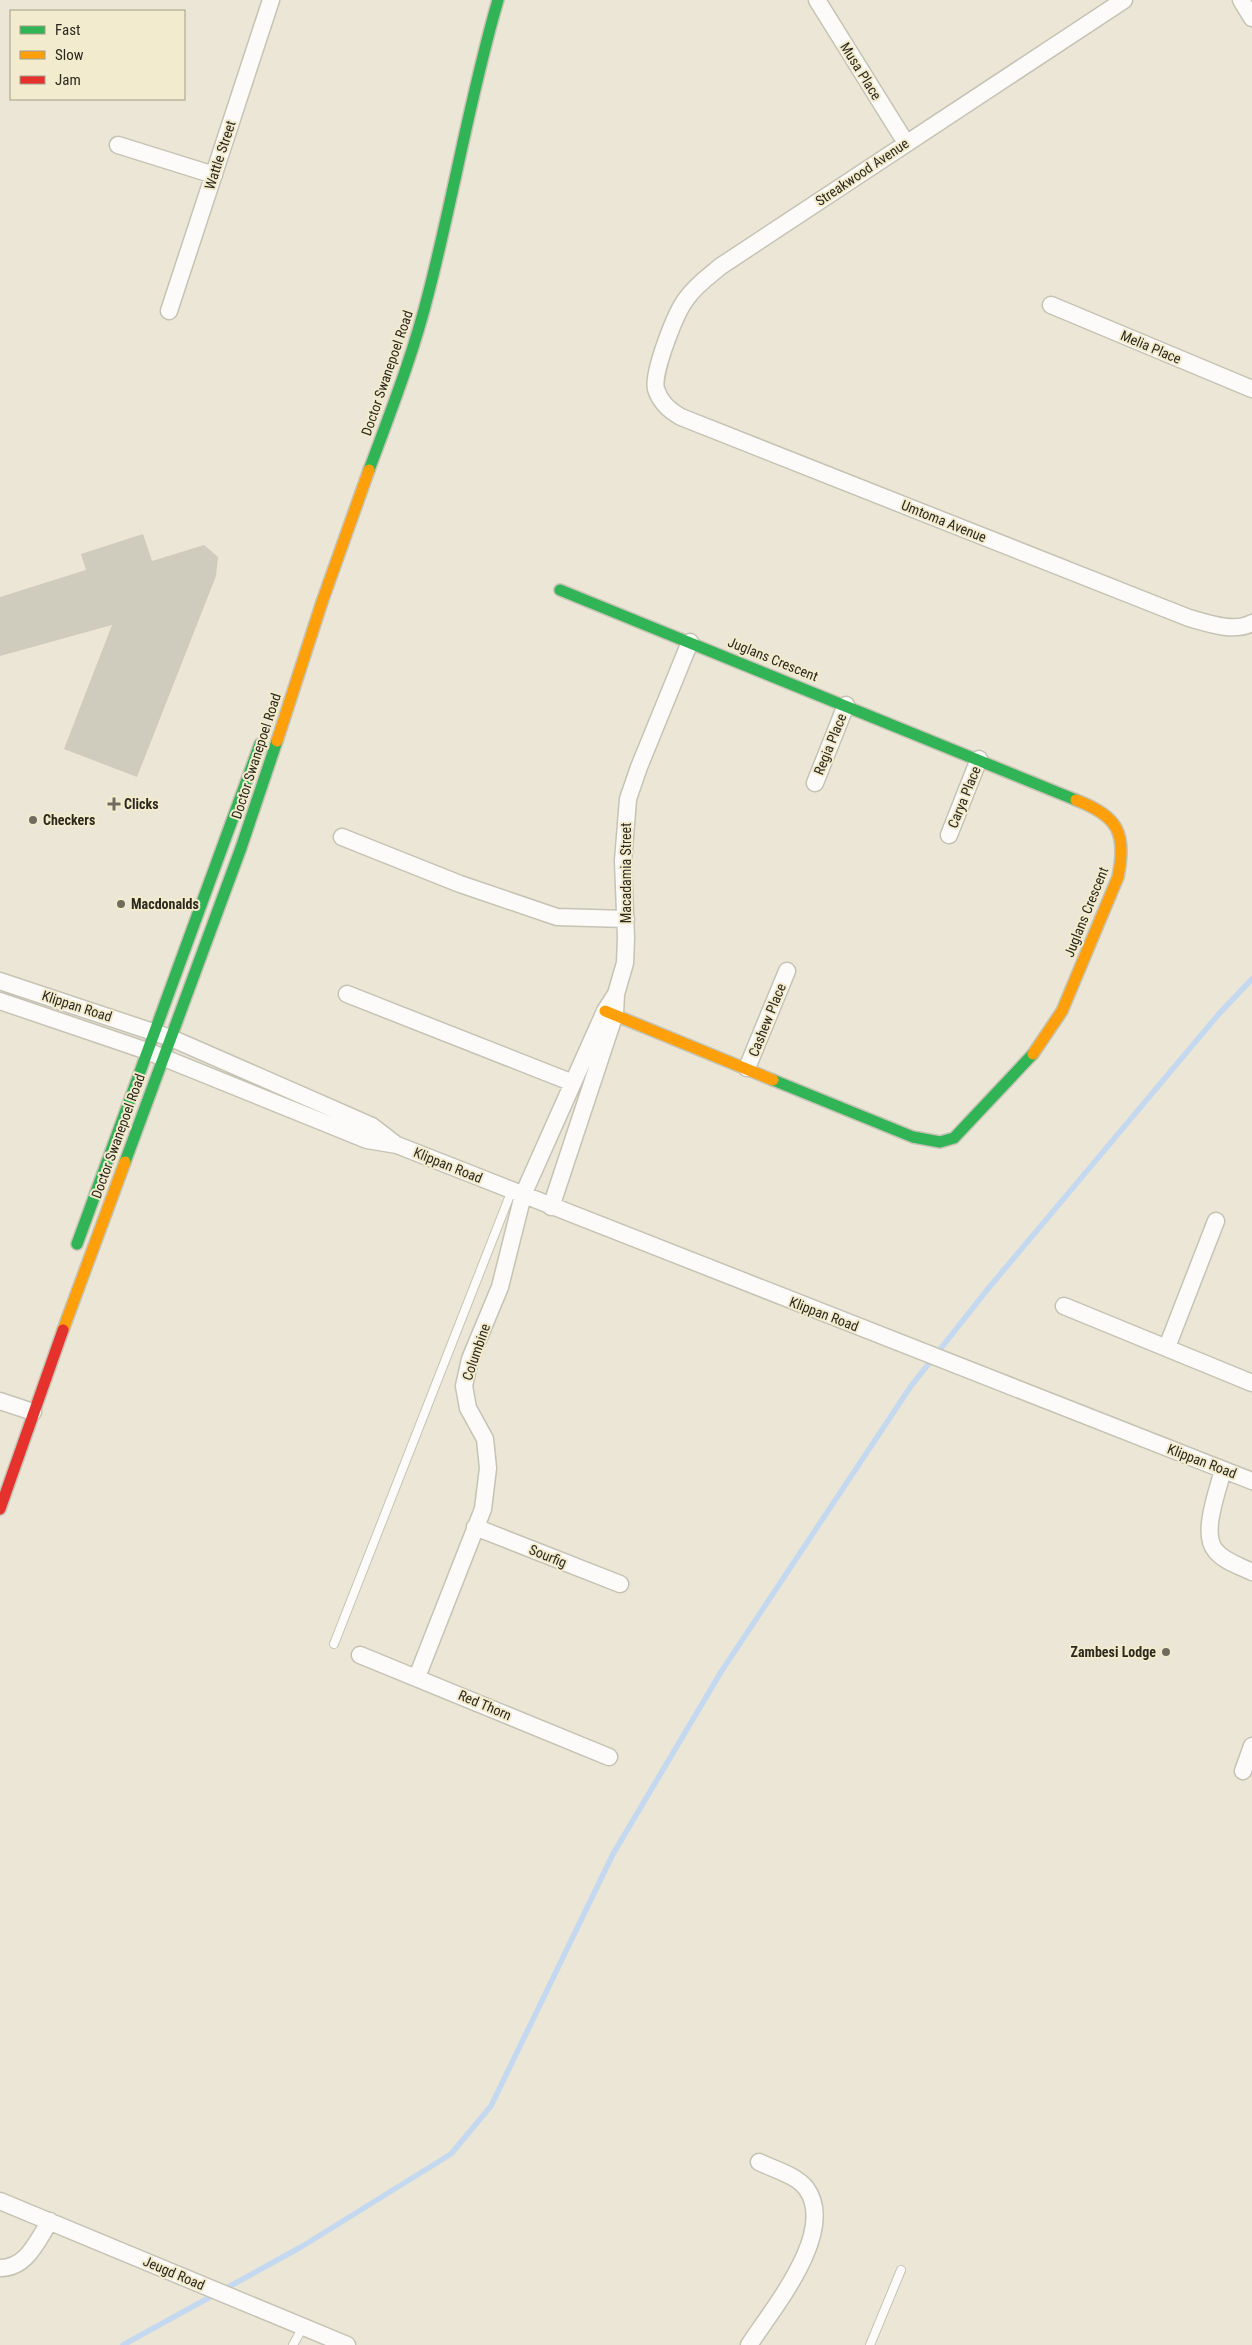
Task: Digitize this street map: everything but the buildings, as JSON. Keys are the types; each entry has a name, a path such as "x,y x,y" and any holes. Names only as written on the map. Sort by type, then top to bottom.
{"main road":[{"name":"Doctor Swanepoel Road","path":"283,684 349,509 409,337 433,247 470,75 490,0"},
{"name":"Doctor Swanepoel Road","path":"0,1509 24,1409 171,1038 242,845 334,564 416,337 440,252 466,124 488,30 498,0"},
{"name":"Juglans Crescent","path":"560,590 1097,808 1110,817 1122,841 1122,856 1118,877 1062,1010 1045,1038 1024,1066 966,1128 954,1138 940,1142 913,1137 610,1012"},
{"name":"Doctor Swanepoel Road","path":"73,1257 266,730"}],"street":[{"name":"Wattle Street","path":"169,311 271,0"},
{"name":"Musa Place","path":"817,0 906,143"},
{"name":"Streakwood Avenue","path":"656,388 657,370 674,321 686,299 701,282 721,266 1124,0"},
{"path":"1241,0 1252,18"},
{"path":"118,145 214,175"},
{"name":"Melia Place","path":"1051,305 1252,389"},
{"name":"Umtoma Avenue","path":"656,388 662,402 681,417 1189,618 1212,625 1250,625"},
{"name":"Macadamia Street","path":"551,1207 624,963 626,919 623,861 628,799 690,642"},
{"name":"Regia Place","path":"815,783 846,705"},
{"name":"Carya Place","path":"949,835 979,759"},
{"path":"342,836 460,884 557,918 626,919"},
{"name":"Cashew Place","path":"747,1068 787,971"},
{"name":"Klippan Road","path":"0,980 171,1038 372,1126 397,1145"},
{"path":"347,994 573,1083"},
{"name":"Klippan Road","path":"0,1001 147,1051 367,1140 397,1145 1252,1481"},
{"name":"Macadamia Street","path":"517,1193 610,1012"},
{"name":"Columbine","path":"417,1677 483,1509 488,1468 485,1439 468,1408 464,1386 470,1359 500,1287 517,1193"},
{"path":"1167,1347 1216,1221"},
{"path":"1064,1306 1252,1383"},
{"path":"0,1401 24,1409"},
{"path":"1223,1470 1210,1522 1209,1535 1211,1545 1216,1552 1225,1558 1252,1572"},
{"name":"Sourfig","path":"475,1527 620,1584"},
{"name":"Red Thorn","path":"360,1655 609,1757"},
{"path":"1243,1771 1252,1746"},
{"path":"749,2345 801,2263 816,2224 816,2210 813,2200 804,2186 759,2162"},
{"name":"Jeugd Road","path":"0,2201 343,2344"},
{"path":"0,2268 9,2268 27,2257 50,2221"}],"lane":[{"path":"334,1644 517,1193"},
{"path":"870,2345 901,2270"},
{"path":"294,2345 303,2327"}],"waterway":[{"path":"123,2345 301,2247 451,2154 491,2106 613,1854 721,1672 911,1386 987,1290 1218,1015 1252,979"}],"traffic: fast":[{"path":"369,470 402,381 423,314 479,72 498,0"},
{"path":"560,590 1076,800"},
{"path":"125,1162 241,848 277,741"},
{"path":"77,1244 260,744"},
{"path":"773,1080 913,1137 940,1142 954,1138 1033,1054"}],"traffic: slow":[{"path":"277,741 322,602 369,470"},
{"path":"1033,1054 1062,1011 1118,877 1121,862 1120,838 1116,828 1102,813 1076,800"},
{"path":"605,1011 773,1080"},
{"path":"63,1330 125,1162"}],"traffic: jam":[{"path":"0,1509 63,1330"}],"place":[{"name":"Clicks","path":"114,804"},
{"name":"Checkers","path":"33,820"},
{"name":"Macdonalds","path":"121,904"},
{"name":"Zambesi Lodge","path":"1166,1652"}]}
